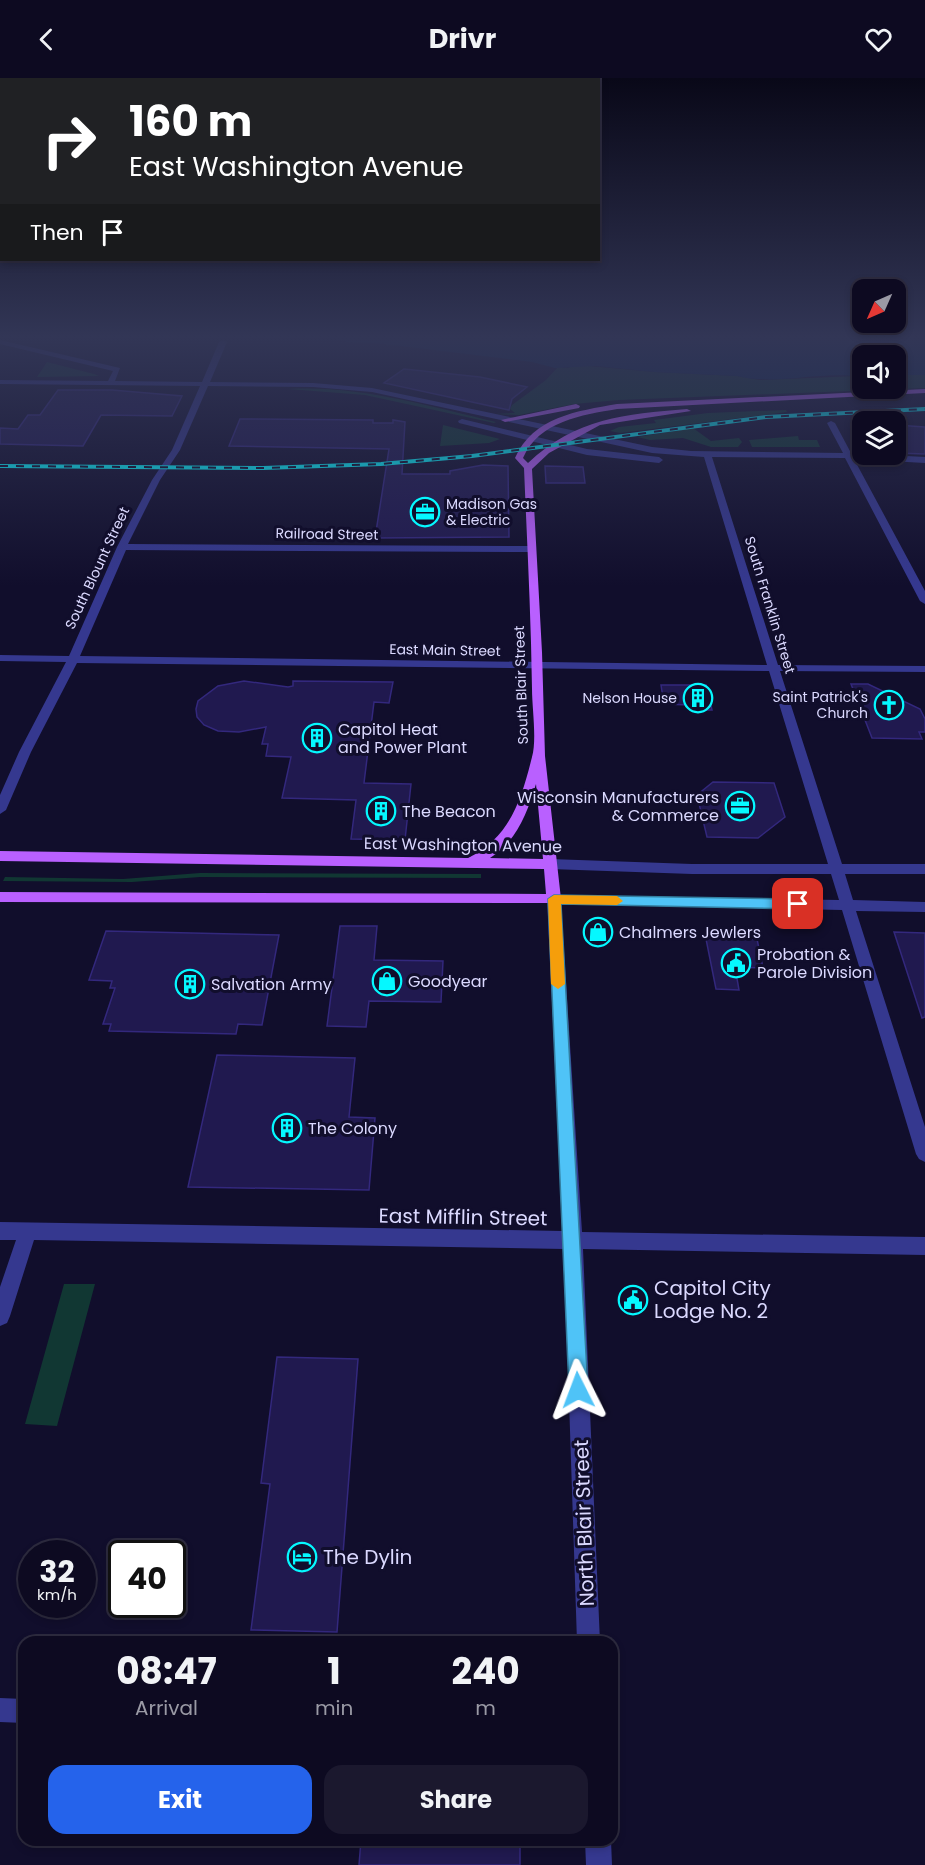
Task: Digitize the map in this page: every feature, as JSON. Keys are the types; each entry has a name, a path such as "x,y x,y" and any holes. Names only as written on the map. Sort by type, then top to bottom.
{"main road":[{"path":"505,420 514,418"},
{"path":"532,438 563,418"},
{"path":"528,468 546,451 577,436 595,424 627,418"},
{"name":"South Blair Street","path":"532,438 522,446 519,456 528,468 539,756 554,899"},
{"path":"468,864 504,843 514,828 520,817 539,756"},
{"name":"East Washington Avenue","path":"0,856 550,864"},
{"path":"0,897 554,899"}],"street":[{"name":"South Blount Street","path":"0,810 122,547 156,480 176,450 189,418"},
{"path":"498,418 577,436 708,458"},
{"path":"454,419 587,452 633,459 925,460"},
{"path":"831,423 925,602"},
{"name":"South Franklin Street","path":"708,458 925,1154"},
{"path":"851,460 925,468"},
{"name":"Railroad Street","path":"122,547 531,549"},
{"name":"East Main Street","path":"0,658 925,669"},
{"name":"East Washington Avenue","path":"550,864 692,869 925,869"},
{"path":"554,899 925,907"},
{"name":"North Blair Street","path":"554,899 573,1241 589,1636"},
{"name":"East Mifflin Street","path":"0,1230 406,1239 925,1246"},
{"path":"0,1316 28,1231"},
{"path":"0,1710 18,1711"},
{"path":"598,1846 599,1865"}],"green space":[{"path":"473,418 496,422 494,423"},
{"path":"736,418 620,433 610,431 619,427 656,423 654,420"},
{"path":"443,425 500,439 489,443 440,446"},
{"path":"693,428 711,441 739,438 742,442 738,447 711,447 683,438 650,440 637,437"},
{"path":"798,436 799,440 817,440 820,447 752,447 749,440"},
{"path":"200,873 481,874 481,878 200,877 132,882 3,881 5,877 123,879"},
{"path":"64,1284 95,1284 57,1426 25,1424"}],"building":[{"path":"26,418 99,418 83,446 0,444 0,428 18,429"},
{"path":"240,419 405,422 402,474 450,474 450,471 483,465 508,466 509,537 375,538 389,449 229,446"},
{"path":"906,426 925,427 925,454 906,453"},
{"path":"545,466 583,467 585,483 546,483"},
{"name":"Capitol Heat and Power Plant","path":"244,681 288,687 293,686 293,681 393,682 389,703 374,702 364,783 411,784 405,840 351,839 356,800 282,798 291,757 266,756 268,744 262,744 266,727 239,732 218,731 204,725 197,717 198,701 218,686"},
{"name":"Saint Patrick's Church","path":"851,684 868,684 920,709 925,719 925,732 919,732 922,739 872,738"},
{"path":"661,685 706,685 712,710 690,710 689,705 664,704"},
{"name":"Wisconsin Manufacturers & Commerce","path":"713,782 774,783 785,817 758,838 707,837 697,795"},
{"name":"Goodyear","path":"340,926 377,926 374,960 443,961 441,1002 369,1001 366,1027 327,1026"},
{"name":"Salvation Army","path":"106,931 279,935 262,1025 238,1024 236,1034 109,1031 111,1024 103,1024 115,988 110,988 112,981 89,980"},
{"path":"894,932 925,933 925,1017 922,1018"},
{"name":"Probation & Parole Division","path":"705,934 726,935 727,939 757,939 763,968 735,967 739,990 716,989"},
{"name":"The Colony","path":"217,1055 355,1058 349,1117 375,1118 369,1190 188,1187"},
{"name":"The Dylin","path":"277,1357 358,1359 337,1632 251,1630 270,1484 261,1483"},
{"path":"361,1846 520,1846 520,1865 359,1865"}],"railway":[{"path":"0,466 263,468 381,464 472,456 755,418"}],"slow traffic":[{"path":"558,984 554,899 617,901"}],"place":[{"name":"Madison Gas & Electric","path":"425,512"},
{"name":"Nelson House","path":"698,698"},
{"name":"Saint Patrick's Church","path":"889,705"},
{"name":"Capitol Heat and Power Plant","path":"317,738"},
{"name":"Wisconsin Manufacturers & Commerce","path":"740,806"},
{"name":"The Beacon","path":"381,811"},
{"name":"Chalmers Jewlers","path":"598,932"},
{"name":"Probation & Parole Division","path":"736,963"},
{"name":"Goodyear","path":"387,981"},
{"name":"Salvation Army","path":"190,984"},
{"name":"The Colony","path":"287,1128"},
{"name":"Capitol City Lodge No. 2","path":"633,1300"},
{"name":"The Dylin","path":"302,1557"}],"route":[{"path":"578,1390 573,1241 565,1134 554,899 798,904"}]}
